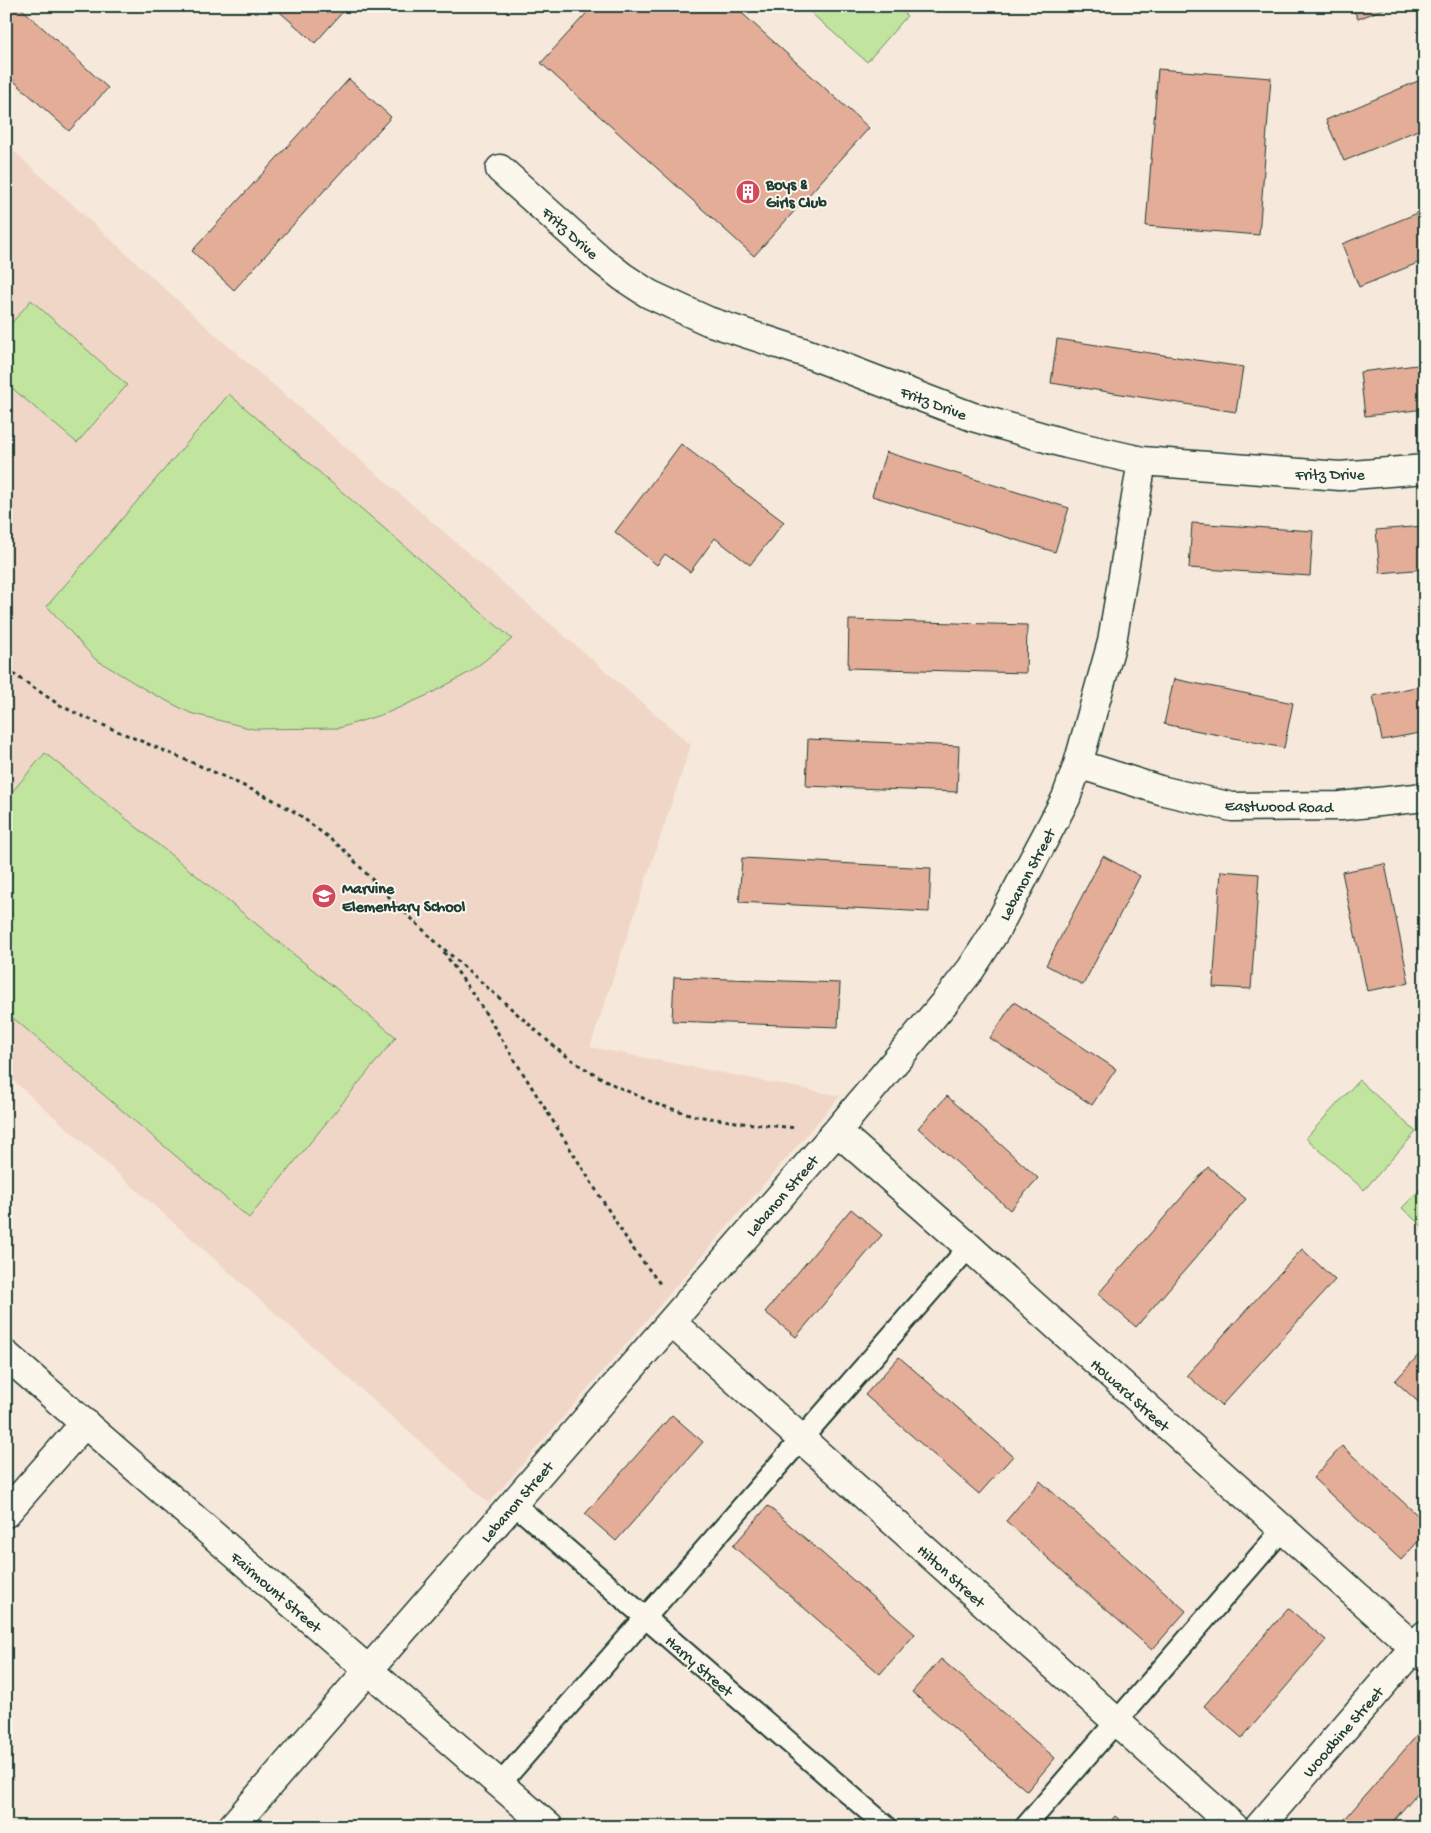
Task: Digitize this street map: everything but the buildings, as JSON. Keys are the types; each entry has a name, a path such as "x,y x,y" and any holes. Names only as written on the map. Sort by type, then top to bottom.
{"street":[{"name":"Fritz Drive","path":"500,168 623,277 650,294 708,321 806,353 972,417 1067,444 1142,461 1340,476 1425,469"},
{"name":"Lebanon Street","path":"232,1827 837,1131 971,969 996,930 1066,798 1078,764 1112,642 1142,461"},
{"name":"Eastwood Road","path":"1078,764 1160,790 1232,807 1341,806 1425,797"},
{"name":"Howard Street","path":"837,1131 970,1247 1282,1530 1421,1647"},
{"name":"Hilton Street","path":"671,1322 1234,1827"},
{"name":"Fairmount Street","path":"6,1355 549,1827"},
{"path":"6,1513 85,1423"},
{"name":"Woodbine Street","path":"1259,1827 1421,1647"}],"lane":[{"path":"500,1784 970,1247"},
{"name":"Harry Street","path":"513,1503 887,1827"},
{"path":"1025,1827 1282,1530"}],"path":[{"path":"6,669 61,706 84,718 205,768 298,814 344,849 390,899 439,945 565,1055 614,1085 656,1104 696,1116 798,1128"},
{"path":"439,945 481,1006 631,1246 661,1285"}],"shaded area":[{"name":"Marvine Elementary School","path":"6,144 220,339 691,745 590,1047 840,1096 489,1503 6,1074"}],"green space":[{"path":"803,6 897,6 907,16 867,62"},
{"path":"31,300 127,385 77,443 6,383 6,330"},
{"path":"229,394 512,639 470,672 428,695 387,713 339,728 253,729 190,713 146,690 95,659 47,606"},
{"path":"45,753 396,1037 249,1218 6,1012 6,799"},
{"path":"1359,1080 1416,1132 1364,1190 1306,1138"},
{"path":"1425,1184 1425,1229 1402,1208"}],"place":[{"name":"Boys & Girls Club","path":"748,192"},
{"name":"Marvine Elementary School","path":"324,896"}]}
